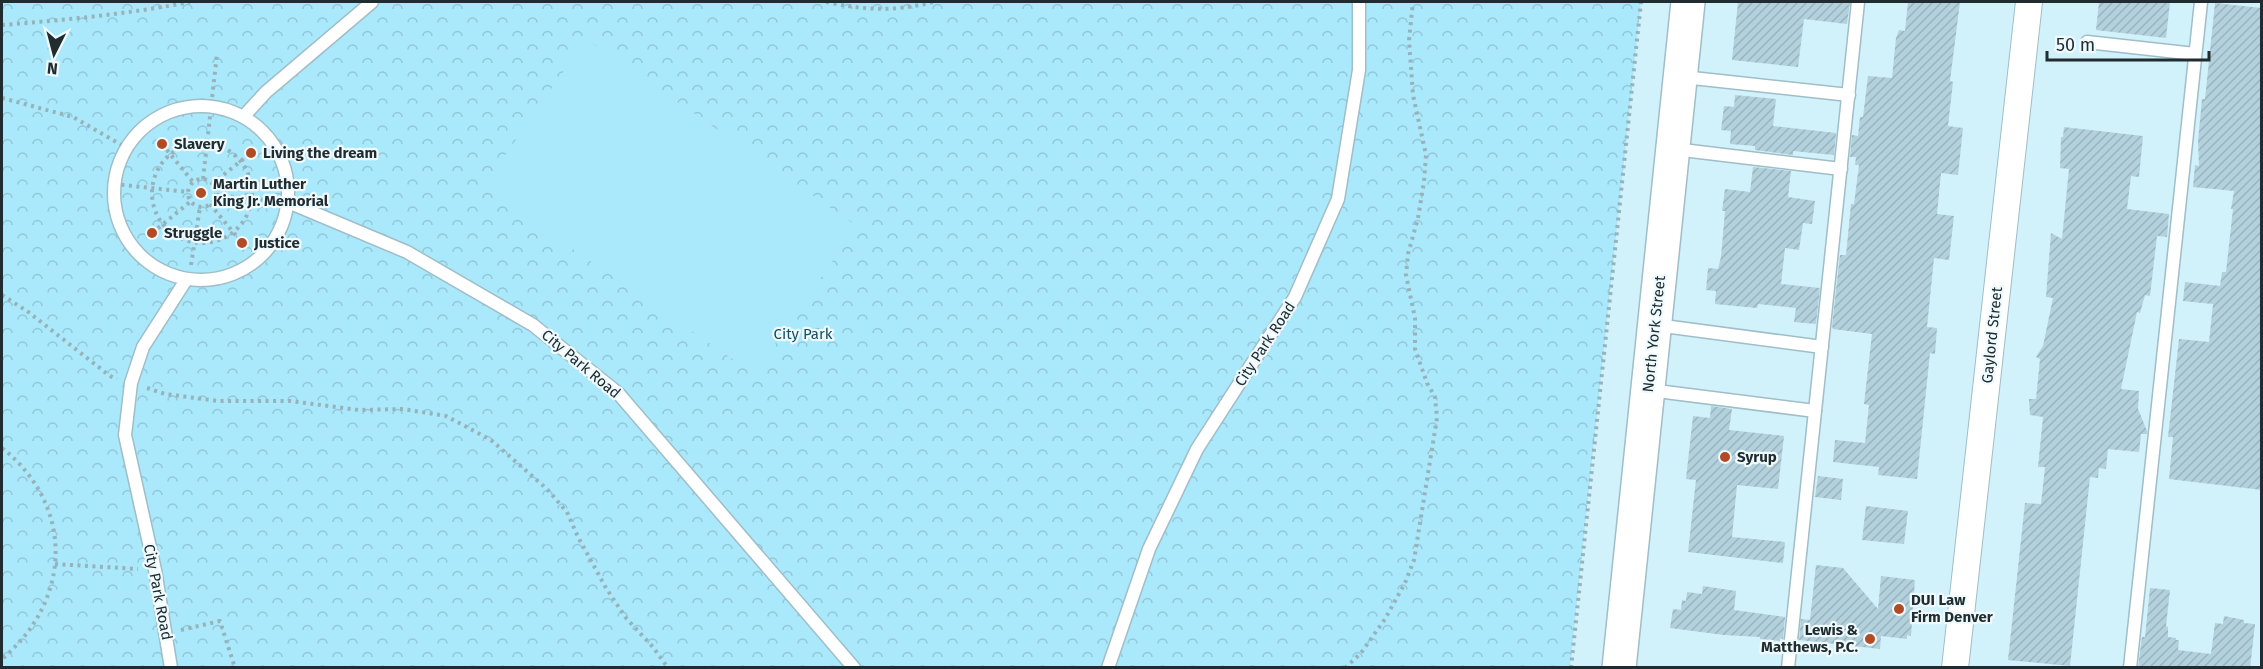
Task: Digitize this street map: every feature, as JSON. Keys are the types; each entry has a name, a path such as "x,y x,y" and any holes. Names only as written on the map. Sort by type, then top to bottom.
{"main road":[{"name":"North York Street","path":"1619,668 1688,2"}],"street":[{"name":"Gaylord Street","path":"1955,668 2030,2"}],"lane":[{"path":"244,117 267,93 372,2"},
{"name":"City Park Road","path":"1108,668 1149,549 1197,449 1295,297 1338,199 1359,69 1359,2"},
{"path":"1788,668 1858,2"},
{"path":"2130,668 2201,2"},
{"path":"2087,42 2195,54"},
{"path":"1680,77 1849,95"},
{"path":"194,106 211,106 244,117 270,138 285,169 289,185 288,202 278,235 269,249 256,261 226,277 186,280 160,269 134,248 118,218 114,184 118,167 127,148 147,125 161,116 194,106"},
{"path":"1673,149 1840,169"},
{"name":"City Park Road","path":"288,202 407,252 533,325 618,393 854,668"},
{"name":"City Park Road","path":"171,668 154,570 126,435 131,383 143,347 186,280"},
{"path":"1655,324 1822,347"},
{"path":"1648,390 1815,411"}],"path":[{"path":"2,25 80,18 190,2"},
{"path":"826,2 858,9 884,10 933,2"},
{"path":"1345,668 1362,653 1406,583 1414,560 1437,418 1435,397 1426,383 1415,349 1415,318 1406,275 1408,254 1418,218 1424,182 1426,155 1413,95 1409,40 1413,2"},
{"path":"1571,668 1641,2"},
{"path":"203,179 217,54"},
{"path":"2,98 73,117 127,148"},
{"path":"207,143 226,149 240,162 250,179 251,198 245,217 233,232 216,241 196,242 178,237 163,224 154,207 152,188 158,169 170,154 188,145 207,143"},
{"path":"162,144 193,182"},
{"path":"212,184 251,153"},
{"path":"190,202 188,192 193,182 203,179 212,184 216,195"},
{"path":"114,184 188,192"},
{"path":"216,195 288,202"},
{"path":"190,202 200,207 210,204 216,195"},
{"path":"152,233 190,202"},
{"path":"210,204 242,243"},
{"path":"186,280 192,263 200,207"},
{"path":"2,295 27,311 110,376 165,394 218,401 290,401 359,410 403,408 446,416 491,440 547,489 567,512 587,555 606,588 668,668"},
{"path":"2,448 30,476 42,496 53,529 55,564 44,607 33,627 2,659"},
{"path":"55,564 154,570"},
{"path":"165,634 220,621 235,668"}],"green space":[{"name":"City Park","path":"2,2 1641,2 1570,667 2,667"},
{"path":"586,39 857,226 754,374 483,187"}],"building":[{"path":"1738,2 1850,2 1847,24 1804,19 1798,67 1732,60"},
{"path":"1908,2 1960,2 1950,81 1953,82 1948,126 1963,128 1958,175 1941,173 1937,214 1954,216 1949,260 1934,258 1927,327 1937,328 1935,354 1930,353 1917,479 1878,475 1879,467 1833,462 1835,440 1865,443 1869,405 1864,404 1872,334 1833,329 1832,326 1840,255 1846,255 1851,204 1854,204 1859,165 1855,165 1856,157 1850,157 1852,135 1858,136 1860,117 1863,117 1868,76 1892,78 1896,38 1899,30 1905,31"},
{"path":"2099,2 2170,2 2166,38 2096,30"},
{"path":"2215,3 2262,8 2262,490 2169,479 2173,437 2168,437 2179,339 2209,342 2213,304 2183,301 2185,282 2220,286 2222,272 2226,272 2233,209 2231,209 2234,191 2193,187 2195,165 2199,166 2198,141 2202,99 2205,99"},
{"path":"1735,95 1776,99 1773,126 1836,133 1834,155 1793,151 1793,155 1755,150 1755,146 1730,144 1731,131 1721,130 1724,106 1734,107"},
{"path":"2064,127 2143,136 2139,177 2131,176 2127,209 2169,214 2167,237 2157,236 2150,296 2145,295 2140,313 2137,312 2121,389 2139,391 2138,409 2147,434 2141,434 2139,452 2108,449 2106,469 2099,468 2098,478 2090,477 2070,666 2008,660 2025,503 2041,504 2045,467 2038,467 2043,417 2030,415 2029,399 2036,399 2040,359 2036,357 2043,346 2053,298 2046,297 2051,233 2062,239 2069,169 2060,168 2061,137 2063,137"},
{"path":"1753,167 1791,171 1788,197 1815,201 1812,224 1803,223 1799,250 1785,248 1781,284 1820,288 1816,324 1794,322 1796,308 1758,304 1757,308 1715,304 1716,291 1706,290 1708,268 1718,269 1721,257 1725,189 1750,192"},
{"path":"1711,406 1732,409 1729,430 1784,436 1778,489 1737,485 1732,537 1785,542 1783,563 1688,552 1696,480 1686,479 1693,416 1710,418"},
{"path":"1818,476 1843,479 1841,500 1815,497"},
{"path":"1866,506 1908,511 1904,544 1862,540"},
{"name":"DUI Law Firm Denver","path":"1816,565 1843,568 1878,609 1881,576 1915,580 1911,636 1907,635 1907,639 1881,636 1880,649 1799,640 1801,619 1810,620"},
{"path":"1703,586 1736,591 1734,610 1785,617 1783,639 1780,638 1780,641 1670,628 1673,609 1681,610 1682,600 1686,601 1687,592 1702,594"},
{"path":"2150,588 2170,590 2166,626 2168,637 2179,640 2178,650 2211,654 2215,623 2223,624 2224,616 2255,624 2250,668 2138,668 2142,637 2145,637"}],"place":[{"name":"Slavery","path":"162,144"},
{"name":"Living the dream","path":"251,153"},
{"name":"Martin Luther King Jr. Memorial","path":"201,193"},
{"name":"Struggle","path":"152,233"},
{"name":"Justice","path":"242,243"},
{"name":"Syrup","path":"1725,457"},
{"name":"DUI Law Firm Denver","path":"1899,609"},
{"name":"Lewis & Matthews, P.C.","path":"1870,639"}]}
